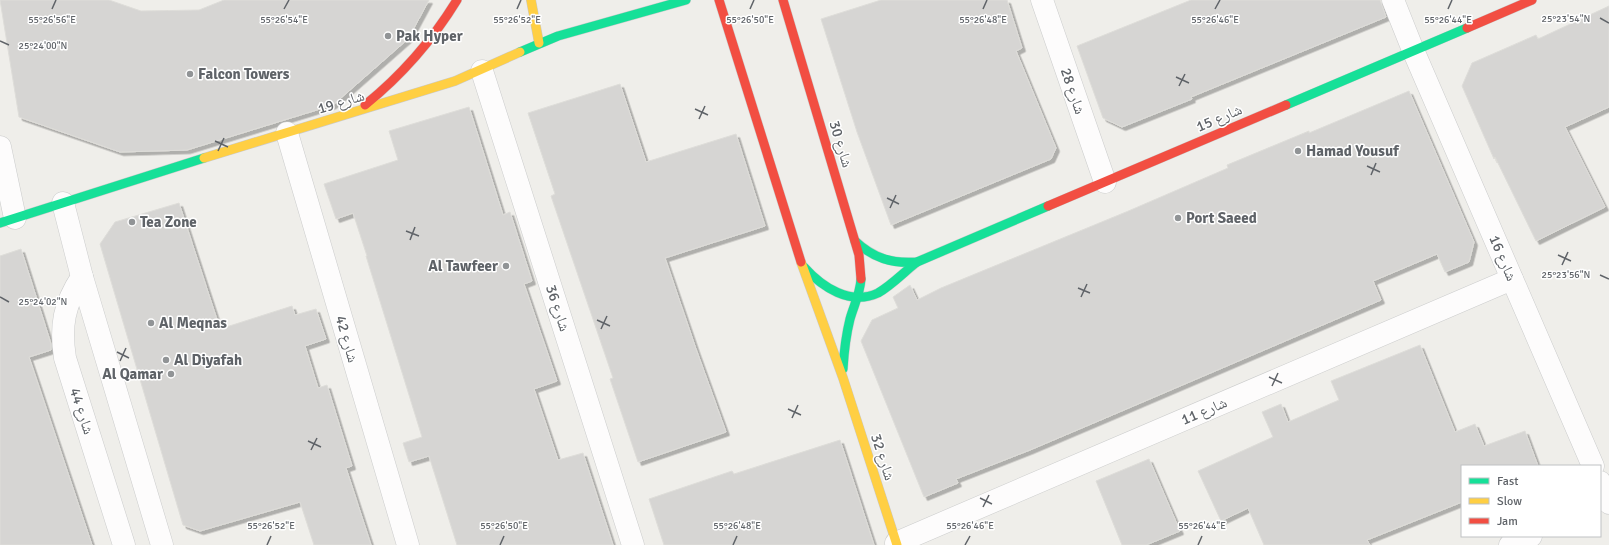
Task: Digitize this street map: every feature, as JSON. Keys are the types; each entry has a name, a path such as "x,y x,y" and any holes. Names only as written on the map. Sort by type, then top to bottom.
{"street":[{"path":"355,113 382,92 411,63 449,15 457,0"},
{"path":"531,0 539,43"},
{"name":"شارع 19","path":"8,221 455,81 482,71 539,43 558,36 686,0"},
{"path":"719,0 802,265"},
{"name":"شارع 28","path":"1042,0 1104,182"},
{"name":"شارع 16","path":"1393,0 1413,50 1593,465"},
{"name":"شارع 15","path":"802,265 820,284 832,291 858,298 871,296 880,292 917,262 1532,0"},
{"name":"شارع 30","path":"783,1 855,241 861,269 858,298"},
{"name":"شارع 36","path":"482,71 633,545"},
{"name":"شارع 42","path":"287,133 408,545"},
{"path":"0,147 8,221"},
{"path":"63,203 82,277 162,545"},
{"name":"شارع 15","path":"855,241 870,254 879,259 892,262 917,262"},
{"name":"شارع 32","path":"802,265 843,378 897,544"},
{"name":"شارع 44","path":"82,277 68,302 63,330 65,358 124,545"},
{"name":"شارع 11","path":"897,544 1512,279"},
{"name":"شارع 32","path":"843,378 846,337 858,298"},
{"path":"1601,484 1609,503"},
{"path":"1510,545 1529,537"}],"building":[{"name":"Falcon Towers","path":"0,0 109,0 141,11 199,10 224,0 429,0 408,39 333,105 187,150 120,152 19,117"},
{"path":"881,0 1007,0 1022,48 1016,51 1056,148 1051,159 891,225 857,132 821,19"},
{"path":"1191,0 1380,0 1386,17 1122,127 1103,118 1077,46"},
{"path":"1609,6 1609,107 1565,127 1605,207 1536,241 1495,157 1494,159 1462,86 1472,63 1536,35 1538,39"},
{"path":"620,84 646,162 736,134 765,226 665,258 726,432 638,462 610,379 613,378 551,196 555,194 528,113"},
{"path":"1409,91 1474,242 1469,262 1445,272 1437,254 1373,281 1381,300 1030,450 956,479 958,483 924,497 861,341 872,320 898,308 893,297 910,285 917,300 941,288 1126,212 1228,168 1227,165 1309,131 1309,133"},
{"path":"469,107 503,215 510,212 532,281 524,284 557,381 534,389 558,460 583,453 613,545 457,545 429,456 409,462 403,443 422,437 367,256 353,213 336,219 324,184 398,160 389,131"},
{"path":"179,203 220,329 292,306 295,315 316,309 326,339 305,346 318,388 327,385 352,466 346,468 371,545 314,545 300,502 200,531 183,525 100,244 115,222"},
{"path":"21,249 51,344 51,350 29,357 92,545 0,545 0,256"},
{"path":"1420,345 1455,432 1475,424 1484,446 1525,431 1538,465 1461,465 1461,502 1367,540 1370,545 1264,545 1248,508 1221,521 1198,471 1273,437 1262,412 1281,404 1288,422 1339,400 1331,381"},
{"path":"840,440 874,545 664,545 649,499 732,471 734,474"},
{"path":"1149,459 1180,531 1146,545 1122,545 1096,481"}],"traffic: fast":[{"path":"520,52 558,36 686,0"},
{"path":"1286,105 1467,28"},
{"path":"0,223 204,158"},
{"path":"855,241 869,252 883,259 899,262 917,262 1048,206"},
{"path":"804,267 828,287 847,296 857,297 878,293 917,262"},
{"path":"843,369 847,331 858,295 861,279"}],"traffic: slow":[{"path":"531,0 539,43"},
{"path":"204,158 455,81 520,52"},
{"path":"801,262 843,378 897,545"}],"traffic: jam":[{"path":"365,105 379,94 416,57 457,0"},
{"path":"719,0 801,262"},
{"path":"783,0 859,255 861,279"},
{"path":"1467,28 1532,0"},
{"path":"1048,206 1286,105"}],"place":[{"name":"Pak Hyper","path":"388,36"},
{"name":"Falcon Towers","path":"190,74"},
{"name":"Hamad Yousuf","path":"1298,151"},
{"name":"Port Saeed","path":"1178,218"},
{"name":"Tea Zone","path":"132,222"},
{"name":"Al Tawfeer","path":"506,266"},
{"name":"Al Meqnas","path":"151,323"},
{"name":"Al Diyafah","path":"166,360"},
{"name":"Al Qamar","path":"171,374"}]}
